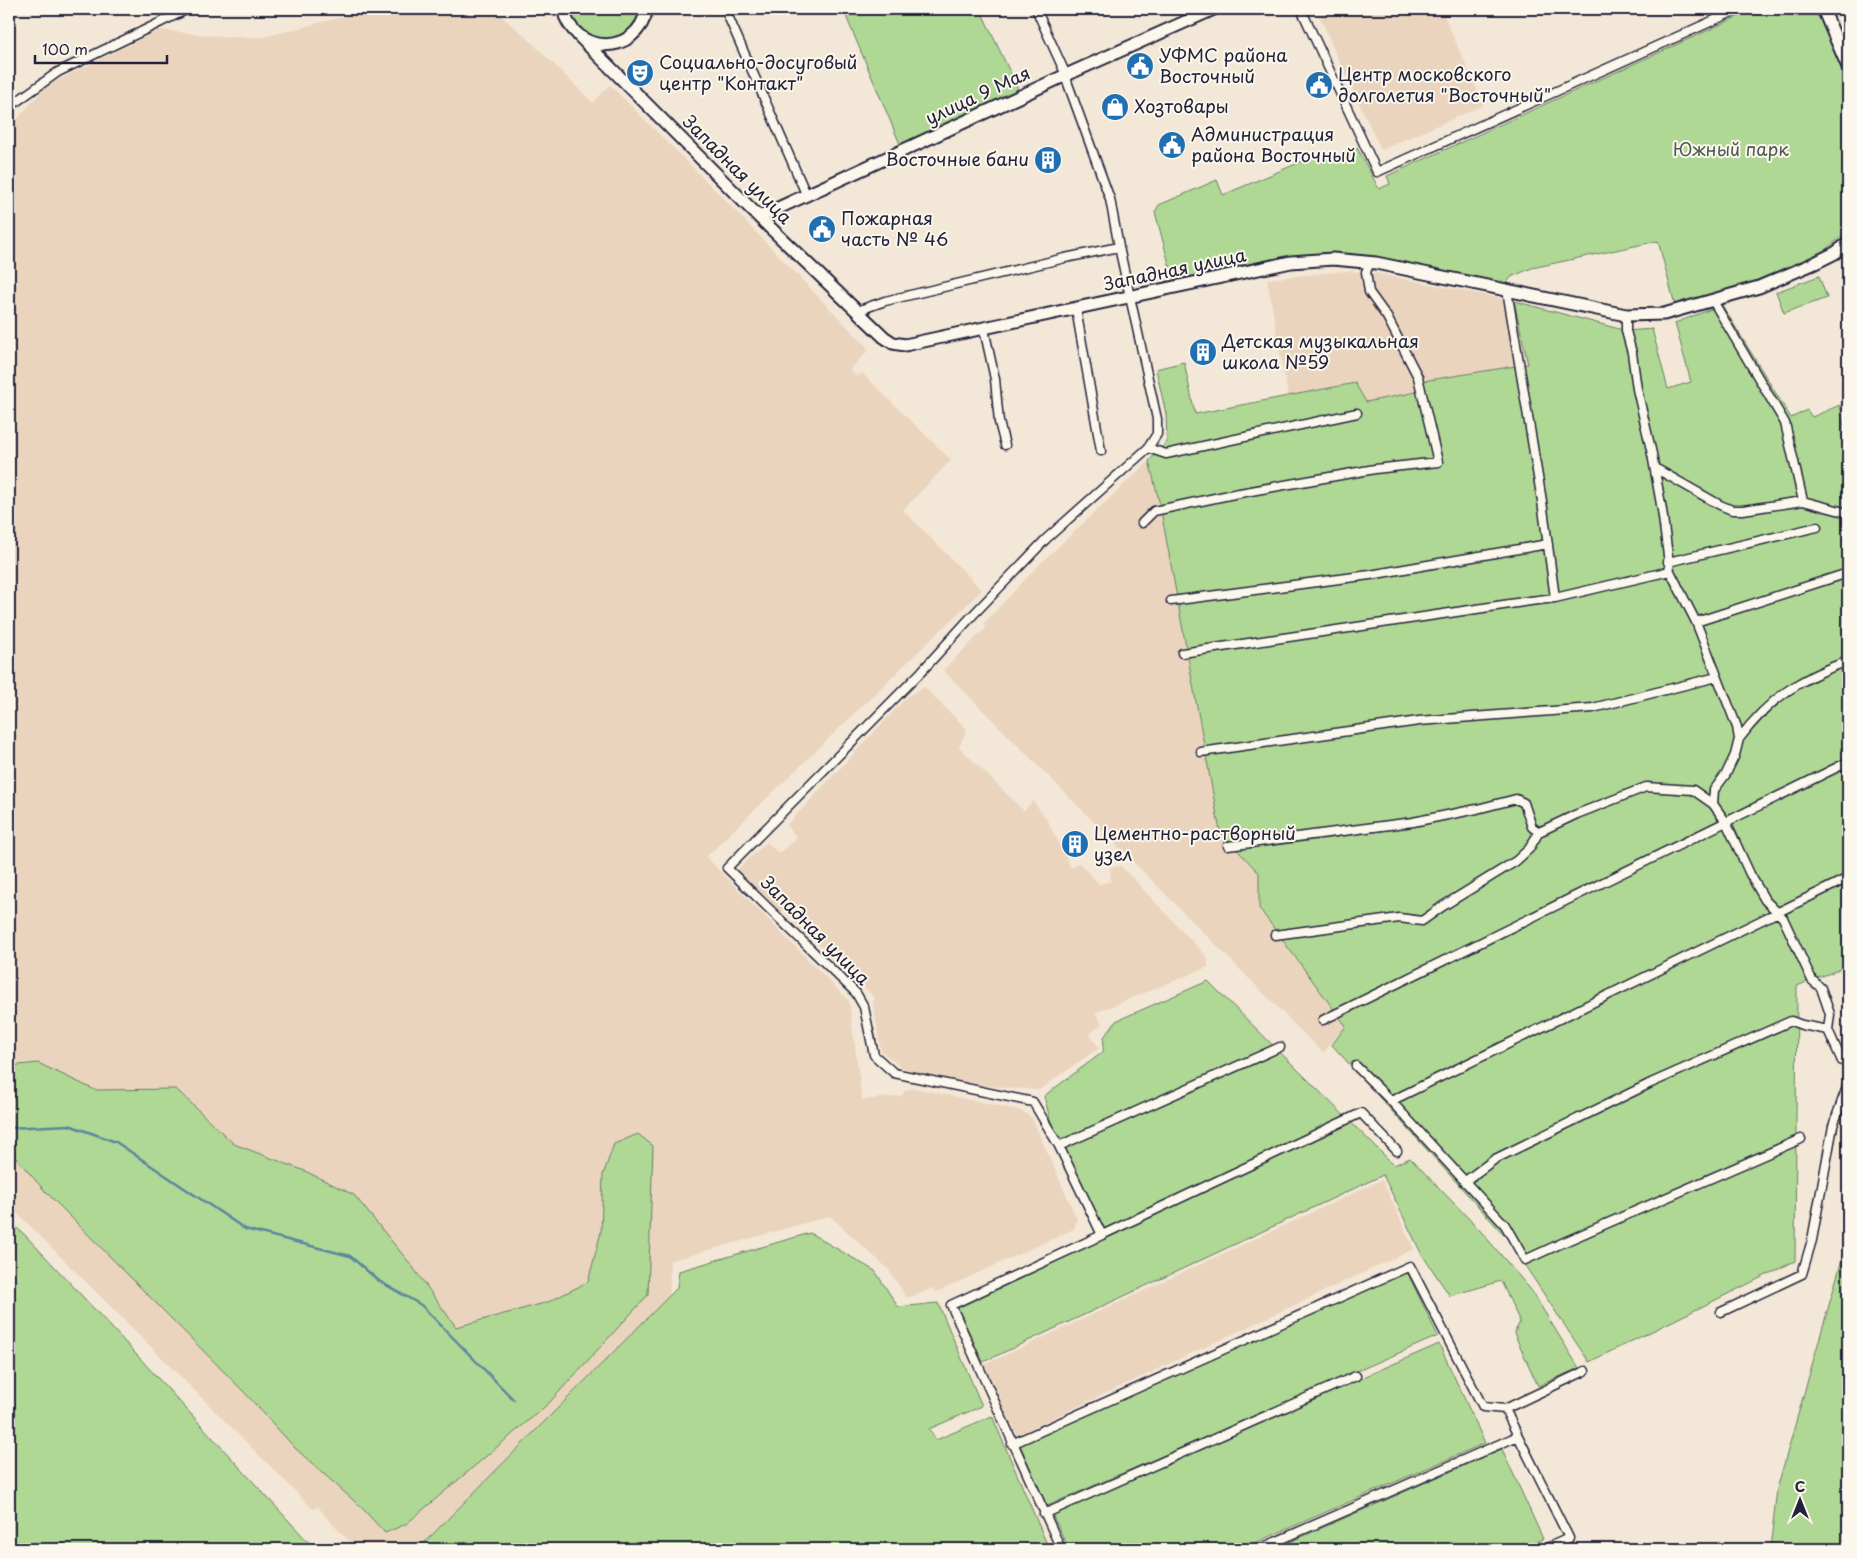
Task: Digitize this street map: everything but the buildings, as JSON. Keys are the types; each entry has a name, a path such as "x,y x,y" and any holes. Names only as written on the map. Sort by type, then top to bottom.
{"street":[{"path":"9,108 58,72 188,9"},
{"name":"Западная улица","path":"562,9 566,21 578,35 759,217 884,337 893,343 905,346 1291,262 1333,258 1370,262 1626,315 1664,314 1714,301 1793,274 1835,253 1848,243"},
{"path":"725,9 806,194"},
{"path":"1036,9 1066,75 1110,199 1157,420 1157,434 1148,448 1166,454 1357,413"},
{"name":"улица 9 Мая","path":"759,217 1066,75 1214,9"},
{"path":"1301,9 1377,172 1739,9"},
{"path":"1823,9 1848,67"},
{"path":"607,63 641,26 647,11"},
{"path":"578,35 588,42 607,45 619,43 630,37"},
{"path":"857,311 885,301 1065,258 1119,248"},
{"path":"1142,523 1154,511 1234,494 1375,469 1438,462 1418,377 1387,317 1369,292 1366,272 1370,262"},
{"path":"1508,290 1555,598"},
{"path":"1714,301 1785,423 1803,501"},
{"path":"1076,310 1101,451"},
{"path":"1626,315 1626,330 1662,510 1670,571 1696,622 1737,727 1739,739"},
{"path":"984,330 995,379 999,422 1005,445"},
{"name":"Западная улица","path":"1102,1235 1059,1146 1033,1102 894,1073 874,1055 864,1007 856,993 727,868 921,672 1046,539 1148,448"},
{"path":"1654,468 1732,510 1803,501 1848,513"},
{"path":"1668,562 1817,527"},
{"path":"1171,601 1370,574 1548,544"},
{"path":"1182,652 1555,598 1670,571"},
{"path":"1696,622 1848,573"},
{"path":"1713,804 1714,790 1726,774 1735,755 1739,739 1755,718 1777,697 1828,668 1848,661"},
{"path":"1201,752 1419,721 1593,708 1717,677"},
{"path":"1323,1020 1848,762"},
{"path":"1275,935 1399,918 1422,921 1516,860 1529,849 1539,832 1577,814 1646,787 1694,790 1713,804 1726,822 1760,891 1783,918 1812,980 1821,988 1830,1014 1828,1030 1842,1061 1848,1062"},
{"path":"1228,846 1413,822 1477,810 1516,799 1524,803 1532,827 1539,832"},
{"path":"1391,1101 1848,878"},
{"path":"1464,1182 1495,1159 1651,1083 1791,1021 1828,1030"},
{"path":"1059,1146 1280,1047"},
{"path":"1356,1066 1391,1101 1505,1225 1525,1260 1562,1242 1801,1139"},
{"path":"1721,1312 1802,1274 1812,1240 1833,1126 1848,1084"},
{"path":"1061,1549 1012,1444 951,1305 1361,1113 1397,1151"},
{"path":"1012,1444 1410,1266 1483,1407 1505,1409 1584,1371"},
{"path":"1044,1514 1356,1376"},
{"path":"1505,1409 1569,1538 1545,1549"},
{"path":"1259,1549 1518,1436"}],"shaded area":[{"path":"373,9 492,9 523,34 593,103 610,85 869,349 850,370 857,377 862,373 951,460 903,510 982,590 706,857 849,1001 862,1100 901,1096 906,1090 914,1088 1022,1111 1032,1118 1077,1219 1074,1229 936,1292 933,1288 907,1298 888,1269 830,1216 670,1261 670,1295 418,1549 357,1549 324,1515 318,1506 313,1509 9,1205 9,129 46,86 159,30 225,37 264,37"},
{"path":"1317,9 1441,9 1484,105 1381,150"},
{"path":"1346,271 1369,272 1514,301 1529,364 1423,381 1426,390 1365,402 1355,383 1288,396 1267,279"},
{"path":"1149,461 1160,505 1220,832 1259,873 1259,908 1347,1026 1323,1053 943,670 986,628 984,623 1039,565"},
{"path":"924,687 967,729 959,747 1024,811 1033,801 1046,818 1071,868 1079,863 1099,884 1111,881 1110,867 1121,866 1208,958 1208,967 1095,1013 1102,1024 1089,1034 1099,1048 1039,1090 985,1086 919,1073 901,1067 881,1051 873,1002 875,998 796,923 804,913 792,902 781,912 737,870 767,842 779,854 797,838 787,825 907,697"},
{"path":"1382,1180 1414,1249 1017,1435 984,1365"}],"green space":[{"path":"569,9 643,9 636,24 630,31 606,40 589,36 582,31 574,21"},
{"path":"843,9 980,9 1018,89 900,144"},
{"name":"Южный парк","path":"1755,9 1818,9 1848,80 1848,231 1825,250 1765,278 1675,305 1658,241 1532,268 1511,277 1504,287 1402,262 1339,253 1319,253 1278,258 1174,282 1155,212 1159,205 1217,180 1223,195 1315,156 1322,162 1357,148 1379,189 1390,184 1387,176"},
{"path":"1819,276 1827,298 1784,313 1776,292"},
{"path":"1514,301 1627,331 1652,329 1668,389 1691,382 1675,323 1722,305 1791,418 1807,410 1812,417 1840,405 1845,430 1848,430 1848,966 1797,986 1795,1261 1589,1362 1506,1237 1332,1045 1346,1026 1259,908 1259,873 1220,832 1160,505 1149,461 1167,442 1166,414 1156,369 1184,362 1195,414 1355,383 1366,402 1426,390 1423,381 1528,364"},
{"path":"1208,981 1394,1165 1410,1158 1477,1227 1531,1290 1579,1368 1538,1386 1514,1333 1520,1322 1501,1281 1450,1296 1421,1253 1383,1175 983,1362 958,1308 1108,1237 1050,1119 1044,1096 1103,1052 1104,1037 1116,1021"},
{"path":"38,1063 95,1090 176,1089 234,1144 305,1171 354,1195 412,1266 456,1327 548,1302 588,1282 601,1232 603,1175 614,1144 638,1134 653,1146 648,1295 548,1404 406,1524 385,1533 362,1508 296,1449 245,1393 44,1190 9,1150 9,1066"},
{"path":"9,1221 25,1235 112,1328 313,1549 9,1549"},
{"path":"810,1233 875,1271 898,1307 938,1303 982,1406 929,1429 936,1440 992,1416 1049,1549 418,1549 677,1288 679,1271"},
{"path":"1848,1238 1848,1549 1770,1549 1777,1489"},
{"path":"1407,1272 1438,1336 1047,1506 1020,1445"},
{"path":"1439,1344 1485,1443 1241,1549 1069,1549 1052,1514"},
{"path":"1502,1449 1543,1539 1520,1549 1274,1549"}],"waterway":[{"path":"9,1128 69,1125 116,1142 245,1229 350,1256 379,1281 421,1305 514,1400"}],"place":[{"name":"УФМС района Восточный","path":"1140,66"},
{"name":"Социально-досуговый центр \"Контакт\"","path":"640,73"},
{"name":"Центр московского долголетия \"Восточный\"","path":"1319,85"},
{"name":"Хозтовары","path":"1115,107"},
{"name":"Администрация района Восточный","path":"1172,145"},
{"name":"Восточные бани","path":"1048,160"},
{"name":"Пожарная часть № 46","path":"822,229"},
{"name":"Детская музыкальная школа №59","path":"1203,352"},
{"name":"Цементно-растворный узел","path":"1075,844"}]}
